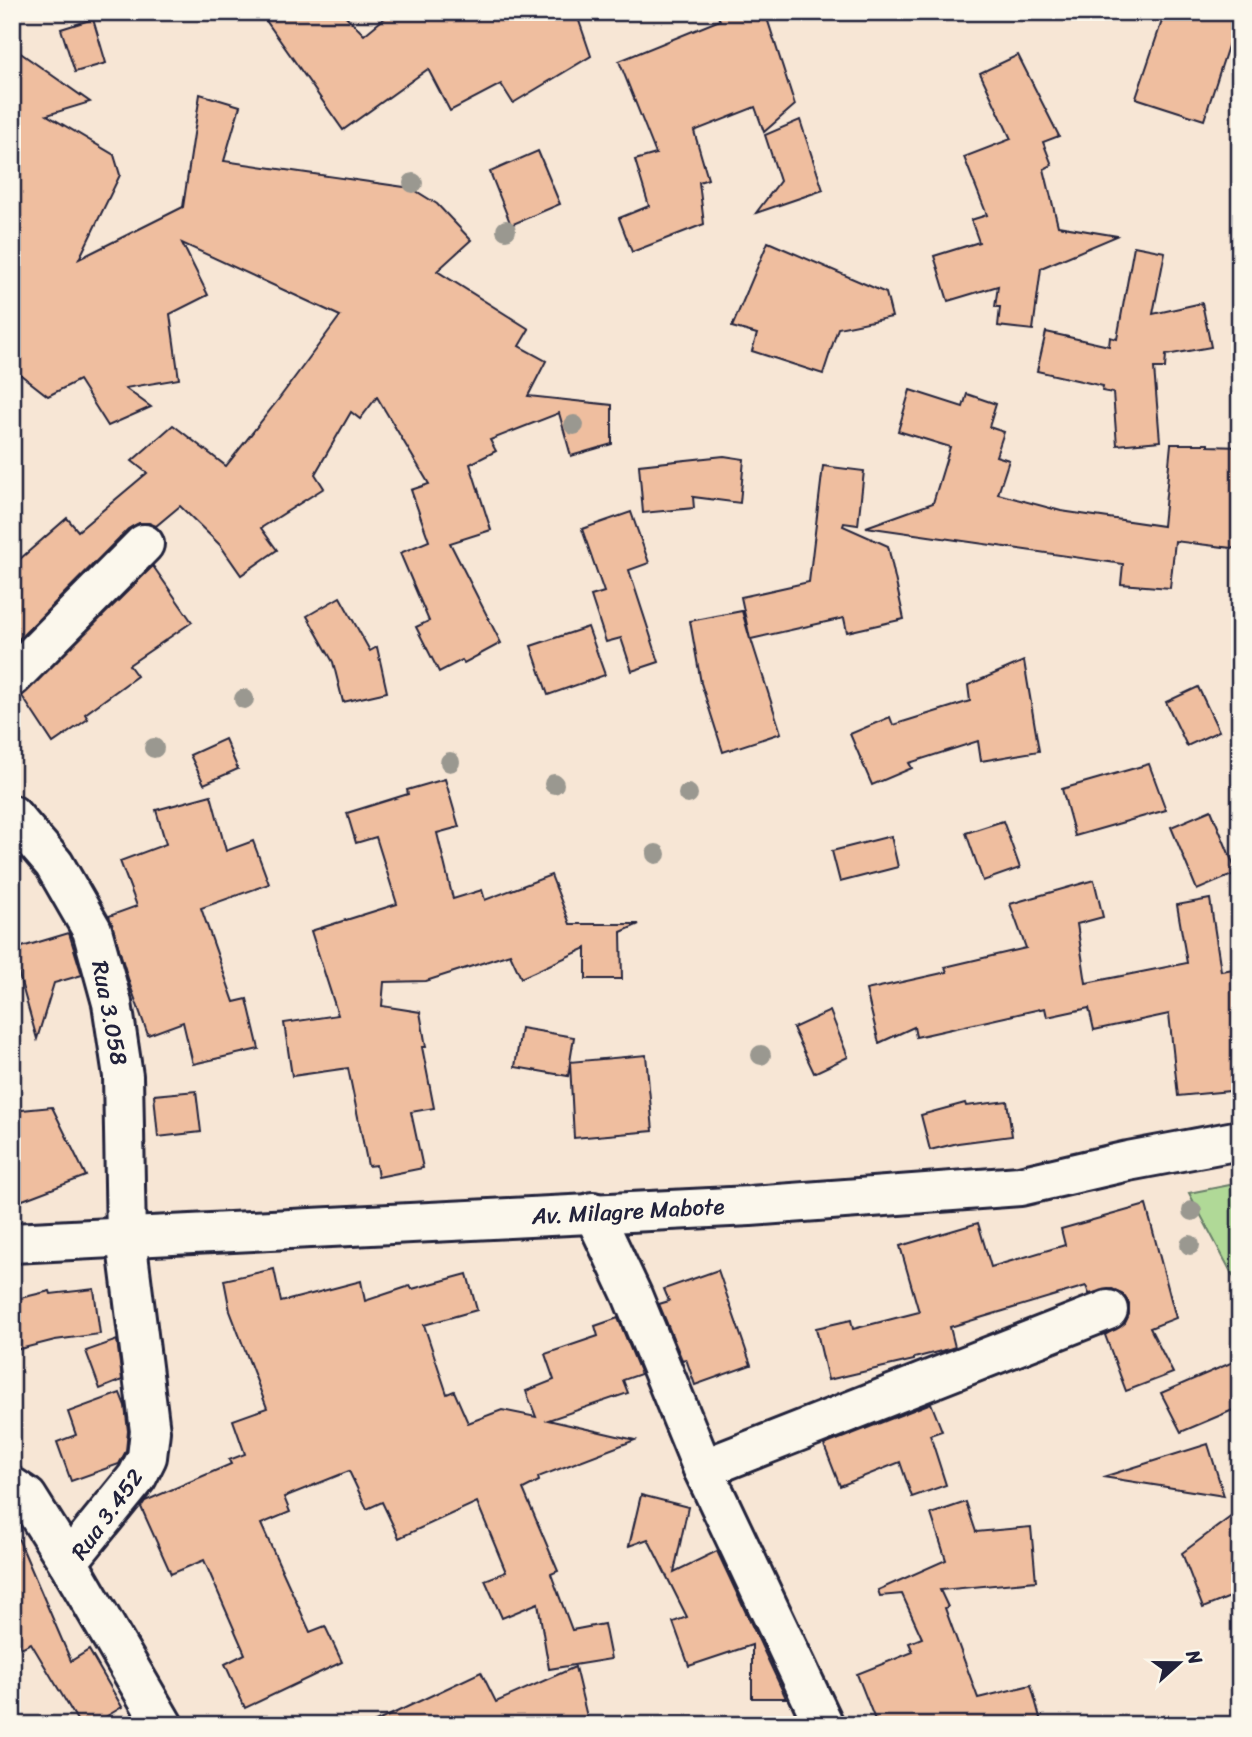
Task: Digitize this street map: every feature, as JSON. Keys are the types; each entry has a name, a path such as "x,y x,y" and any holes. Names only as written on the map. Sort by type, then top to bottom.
{"street":[{"path":"12,677 144,544"},
{"name":"Rua 3.058","path":"12,814 54,863 92,930 112,1003 123,1076 126,1238"},
{"name":"Av. Milagre Mabote","path":"12,1243 750,1206 1020,1186 1129,1161 1240,1140"},
{"path":"593,1212 632,1295 703,1469 824,1725"},
{"name":"Rua 3.452","path":"126,1238 150,1431 147,1457 137,1477 68,1562 163,1725"},
{"path":"703,1469 1108,1310"},
{"path":"12,1487 27,1497 68,1562"}],"green space":[{"path":"1240,1183 1240,1289 1189,1193"}],"building":[{"path":"260,12 342,12 364,35 392,12 516,12 520,21 551,12 576,12 591,56 513,103 501,84 450,111 428,69 343,130"},
{"path":"715,12 765,12 795,105 764,132 755,107 694,131 708,179 699,182 704,224 632,252 619,218 649,206 635,160 656,154 619,61 720,20"},
{"path":"1165,12 1239,12 1204,120 1136,98"},
{"path":"93,19 106,63 75,72 61,29"},
{"path":"12,47 90,102 47,115 114,155 120,175 79,259 183,207 200,94 240,106 224,161 411,188 437,204 471,240 437,271 529,329 519,346 546,361 528,396 612,405 612,444 571,456 559,413 490,440 496,451 470,464 491,530 450,543 501,643 464,663 462,660 439,672 416,627 429,621 400,553 429,541 411,490 429,484 377,397 360,419 351,412 315,474 324,488 261,528 277,550 241,575 220,545 180,506 156,526 139,523 128,529 12,646 12,566 67,518 78,531 147,473 132,461 173,425 226,466 340,316 182,243 208,295 170,314 179,379 125,388 151,407 108,426 79,380 48,396 12,368"},
{"path":"1018,55 1059,136 1043,142 1052,165 1044,169 1058,226 1117,236 1041,268 1033,330 998,326 1000,307 995,307 998,286 948,301 934,256 979,242 971,220 987,215 964,157 1011,139 980,73"},
{"path":"800,120 823,190 756,213 780,181 765,135"},
{"path":"538,151 560,204 511,225 490,172"},
{"path":"768,242 886,293 892,317 838,328 823,374 752,351 757,334 732,327"},
{"path":"1134,246 1165,252 1153,314 1202,303 1211,347 1166,355 1165,368 1154,368 1160,441 1117,445 1113,393 1102,391 1103,386 1037,371 1046,332 1109,346 1110,337 1117,339"},
{"path":"910,390 963,407 967,394 996,404 989,427 1004,432 996,456 1009,460 998,494 1061,511 1163,526 1171,444 1240,447 1240,549 1175,541 1170,588 1121,584 1123,564 866,527 933,503 950,447 898,431"},
{"path":"724,456 744,459 740,503 693,497 694,508 643,513 639,465"},
{"path":"823,466 864,471 858,525 844,523 843,526 888,546 904,619 847,632 844,618 751,639 781,733 723,752 701,683 690,621 742,611 750,639 741,597 809,582"},
{"path":"631,512 649,563 629,570 659,662 632,671 621,638 606,642 591,596 604,592 582,529"},
{"path":"153,566 192,622 129,665 137,676 85,714 88,719 53,743 22,696"},
{"path":"340,597 370,651 377,647 387,692 343,702 333,662 307,616"},
{"path":"588,627 605,675 548,695 531,646"},
{"path":"1024,661 1039,751 981,761 978,741 909,763 912,768 872,785 850,734 890,717 893,725 970,701 968,685"},
{"path":"1198,687 1219,731 1187,746 1166,702"},
{"path":"225,739 238,769 204,784 190,755"},
{"path":"1149,764 1166,810 1075,836 1062,789"},
{"path":"445,779 459,827 437,833 453,899 482,890 485,900 551,875 570,924 639,924 621,932 622,979 586,979 586,948 521,978 510,954 426,981 384,982 382,1006 420,1012 426,1047 422,1047 434,1108 411,1112 423,1168 378,1177 376,1165 368,1166 348,1068 292,1076 284,1023 338,1015 311,931 397,904 376,837 356,843 347,813"},
{"path":"211,795 226,851 253,841 269,884 201,908 234,1002 247,999 259,1049 193,1064 183,1022 148,1035 109,916 137,906 120,861 166,844 156,810"},
{"path":"1211,810 1237,873 1197,890 1171,827"},
{"path":"1003,821 1020,868 983,881 966,833"},
{"path":"891,836 898,867 840,882 832,851"},
{"path":"1094,880 1103,917 1077,924 1086,983 1187,963 1177,905 1210,899 1221,971 1240,968 1240,1090 1178,1096 1169,1014 1094,1030 1089,1008 1047,1017 1045,1008 916,1037 914,1027 879,1043 866,990 947,972 945,967 1026,948 1010,904"},
{"path":"69,933 82,975 54,983 37,1039 12,950"},
{"path":"830,1011 848,1057 814,1073 793,1028"},
{"path":"521,1028 574,1037 570,1062 646,1055 653,1131 574,1138 570,1063 568,1076 515,1067"},
{"path":"196,1091 201,1132 158,1137 154,1095"},
{"path":"1007,1101 1012,1136 958,1143 930,1150 921,1115 965,1103 966,1106"},
{"path":"52,1107 86,1176 12,1204 12,1111"},
{"path":"1146,1205 1176,1318 1150,1328 1173,1373 1126,1391 1105,1335 1125,1323 1129,1314 1129,1303 1122,1293 1112,1289 1089,1294 1086,1286 950,1327 955,1347 914,1360 828,1380 816,1328 851,1320 853,1329 919,1312 900,1246 978,1223 991,1267 1065,1245 1061,1229"},
{"path":"274,1269 281,1302 361,1281 365,1301 410,1286 412,1289 467,1274 477,1310 424,1325 447,1394 454,1391 468,1423 502,1410 536,1417 526,1391 554,1380 545,1354 598,1336 595,1326 618,1318 641,1374 623,1380 628,1393 548,1420 635,1440 538,1477 539,1481 523,1489 558,1571 551,1574 572,1630 604,1624 611,1659 549,1669 538,1603 502,1618 485,1580 506,1572 477,1502 399,1538 382,1502 367,1509 349,1471 284,1497 290,1512 261,1524 310,1632 325,1626 342,1662 245,1708 225,1664 245,1654 204,1560 171,1574 141,1507 145,1501 231,1464 229,1460 245,1454 233,1420 267,1408 230,1311 224,1280"},
{"path":"718,1270 751,1365 695,1385 686,1359 682,1360 659,1304 669,1301 664,1289"},
{"path":"94,1289 100,1334 55,1340 12,1351 12,1300 50,1291 51,1294"},
{"path":"117,1340 122,1380 100,1389 86,1351"},
{"path":"1240,1359 1240,1407 1181,1432 1161,1393"},
{"path":"120,1393 125,1406 128,1431 126,1451 119,1464 71,1481 57,1442 76,1435 68,1412"},
{"path":"931,1403 942,1431 930,1435 946,1485 912,1497 900,1462 840,1486 824,1445"},
{"path":"1208,1444 1224,1496 1103,1477"},
{"path":"641,1495 688,1507 674,1572 717,1551 786,1698 752,1698 752,1645 689,1666 673,1622 687,1617 648,1539 629,1546"},
{"path":"966,1502 976,1532 1031,1527 1036,1581 940,1590 948,1607 945,1608 978,1698 1031,1685 1042,1725 877,1725 857,1674 913,1652 909,1643 922,1638 902,1594 880,1596 878,1590 946,1560 931,1514"},
{"path":"1240,1510 1240,1593 1203,1608 1182,1553"},
{"path":"12,1524 71,1661 89,1650 122,1707 92,1725 80,1725 31,1643 21,1648 12,1628"},
{"path":"575,1667 589,1725 369,1725 481,1672 496,1702"}]}
